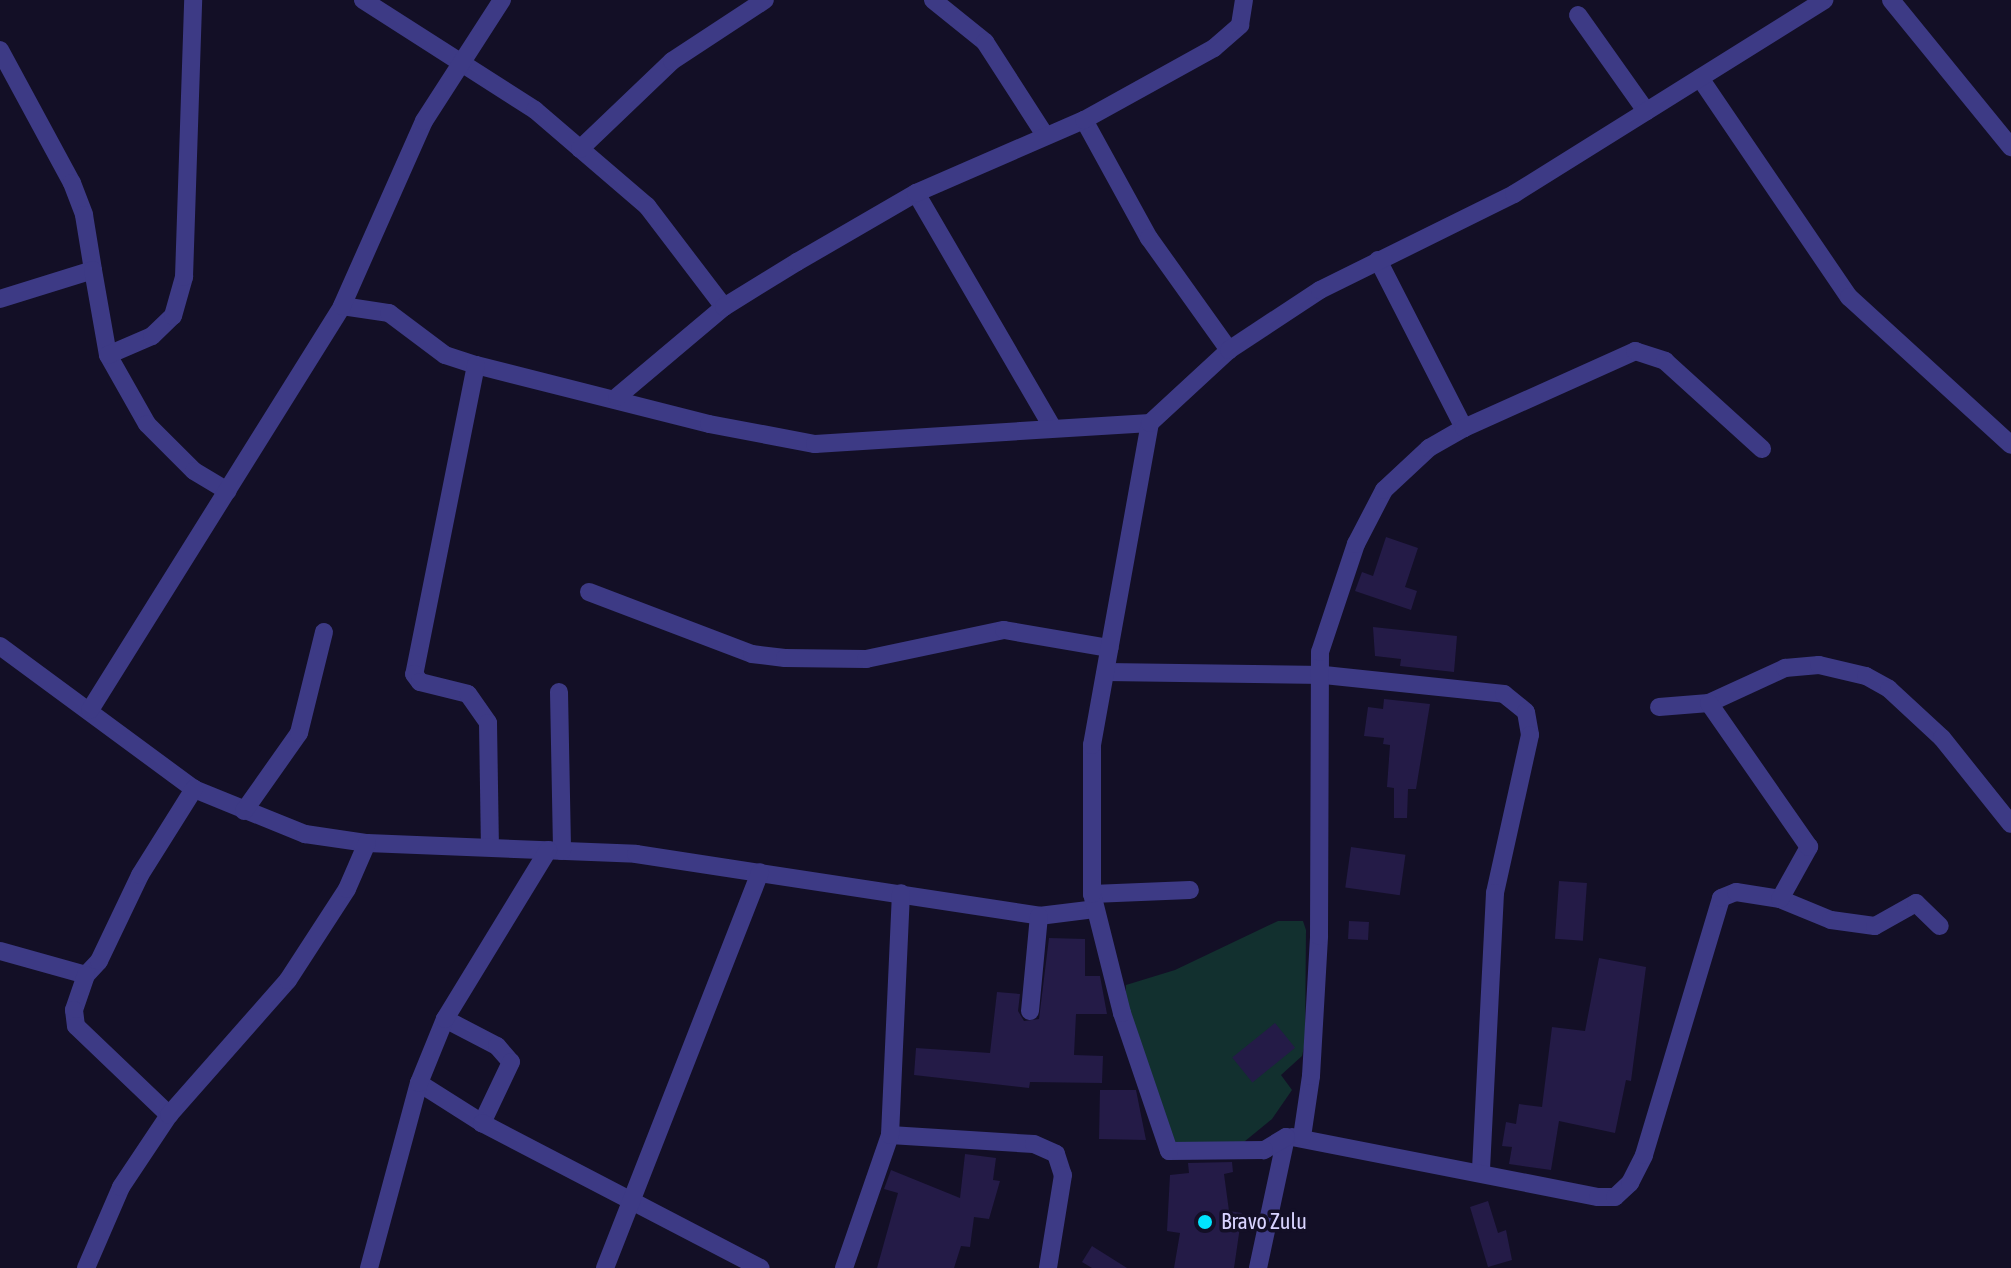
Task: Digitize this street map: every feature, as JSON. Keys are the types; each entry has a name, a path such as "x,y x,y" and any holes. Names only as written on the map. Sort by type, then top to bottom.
{"street":[{"path":"108,355 152,336 173,316 184,277 193,0"},
{"path":"363,0 460,58 580,149 647,206 724,307"},
{"path":"90,710 342,306 407,156 460,58 502,0"},
{"path":"580,149 686,50 765,0"},
{"path":"933,0 985,42 1045,135"},
{"path":"617,397 724,307 916,193 1084,120 1214,48 1240,25 1244,0"},
{"path":"1824,0 1514,194 1320,290 1229,350 1150,423 1092,745 1094,902 1122,1013 1169,1151 1264,1150 1294,1137 1598,1197 1615,1197 1639,1170 1721,898 1736,892 1780,899 1831,920 1875,926 1916,903 1940,926"},
{"path":"1891,0 2011,147"},
{"path":"1578,15 1646,111"},
{"path":"0,50 72,183 84,215 108,355 147,424 167,448 227,491"},
{"path":"1700,78 1849,297 2009,439"},
{"path":"1084,120 1149,238 1229,350"},
{"path":"916,193 1052,427"},
{"path":"1378,260 1464,428"},
{"path":"0,299 93,270"},
{"path":"342,306 389,313 445,355 476,365 617,397 709,424 815,444 1150,423"},
{"path":"1258,1268 1294,1137 1319,936 1324,675 1320,652 1356,544 1384,490 1429,448 1464,428 1635,351 1665,361 1762,449"},
{"path":"476,365 423,610 414,674 430,684 468,694 488,723 490,847"},
{"path":"589,592 752,654 785,658 866,659 1004,630 1109,648"},
{"path":"244,811 299,733 324,632"},
{"path":"0,646 194,789 305,834 367,843 636,854 1039,916 1094,902 1190,890"},
{"path":"1659,707 1709,703 1785,668 1819,665 1866,676 1889,689 1942,738 2011,824"},
{"path":"1106,672 1324,675 1504,694 1526,712 1530,735 1495,893 1481,1172"},
{"path":"369,1268 419,1083 445,1019 555,850 559,692"},
{"path":"1709,703 1809,847 1780,899"},
{"path":"169,1115 76,1026 74,1010 86,975 99,961 140,875 194,789"},
{"path":"86,1268 121,1187 169,1115 288,980 347,889 367,843"},
{"path":"605,1268 628,1199 760,872"},
{"path":"844,1268 890,1135 901,893"},
{"path":"1030,1011 1039,916"},
{"path":"0,951 86,975"},
{"path":"445,1019 497,1046 511,1062 482,1123"},
{"path":"419,1083 482,1123 761,1268"},
{"path":"890,1135 1034,1144 1056,1154 1063,1175 1048,1268"}],"green space":[{"path":"1278,921 1303,921 1306,930 1305,1043 1302,1056 1281,1075 1292,1090 1272,1119 1239,1146 1171,1145 1126,1011 1126,985 1175,970"}],"building":[{"path":"1386,537 1418,548 1405,587 1417,591 1411,610 1355,591 1362,572 1373,576"},
{"path":"1373,627 1457,636 1454,672 1400,666 1401,659 1375,656"},
{"path":"1384,699 1430,704 1416,789 1408,789 1407,818 1394,818 1394,788 1387,787 1390,745 1383,744 1384,738 1364,736 1368,707 1383,709"},
{"path":"1351,847 1405,855 1400,895 1345,888"},
{"path":"1559,881 1587,883 1583,941 1555,939"},
{"path":"1349,921 1369,922 1368,940 1348,939"},
{"path":"1049,938 1085,939 1085,976 1100,976 1107,1014 1076,1014 1074,1055 1103,1056 1102,1083 1030,1082 1029,1088 914,1075 916,1048 990,1053 997,992 1020,994 1018,1011 1024,1021 1039,1019"},
{"path":"1599,958 1646,967 1631,1081 1626,1080 1615,1133 1559,1121 1551,1170 1509,1164 1512,1147 1502,1146 1506,1122 1516,1124 1519,1104 1542,1107 1552,1027 1585,1031"},
{"path":"1275,1023 1295,1048 1252,1082 1232,1058"},
{"path":"1100,1090 1136,1090 1146,1140 1099,1139"},
{"path":"965,1154 996,1158 993,1180 1000,1181 989,1219 974,1217 970,1247 961,1246 954,1268 877,1268 898,1193 884,1189 891,1170 960,1198"},
{"path":"1232,1162 1233,1172 1224,1174 1229,1211 1242,1213 1234,1268 1174,1268 1180,1233 1167,1231 1170,1175 1189,1173 1188,1163"},
{"path":"1488,1201 1498,1233 1506,1230 1512,1260 1488,1267 1470,1207"},
{"path":"1092,1246 1127,1268 1092,1268 1082,1262"}],"place":[{"name":"Bravo Zulu","path":"1205,1222"}]}
